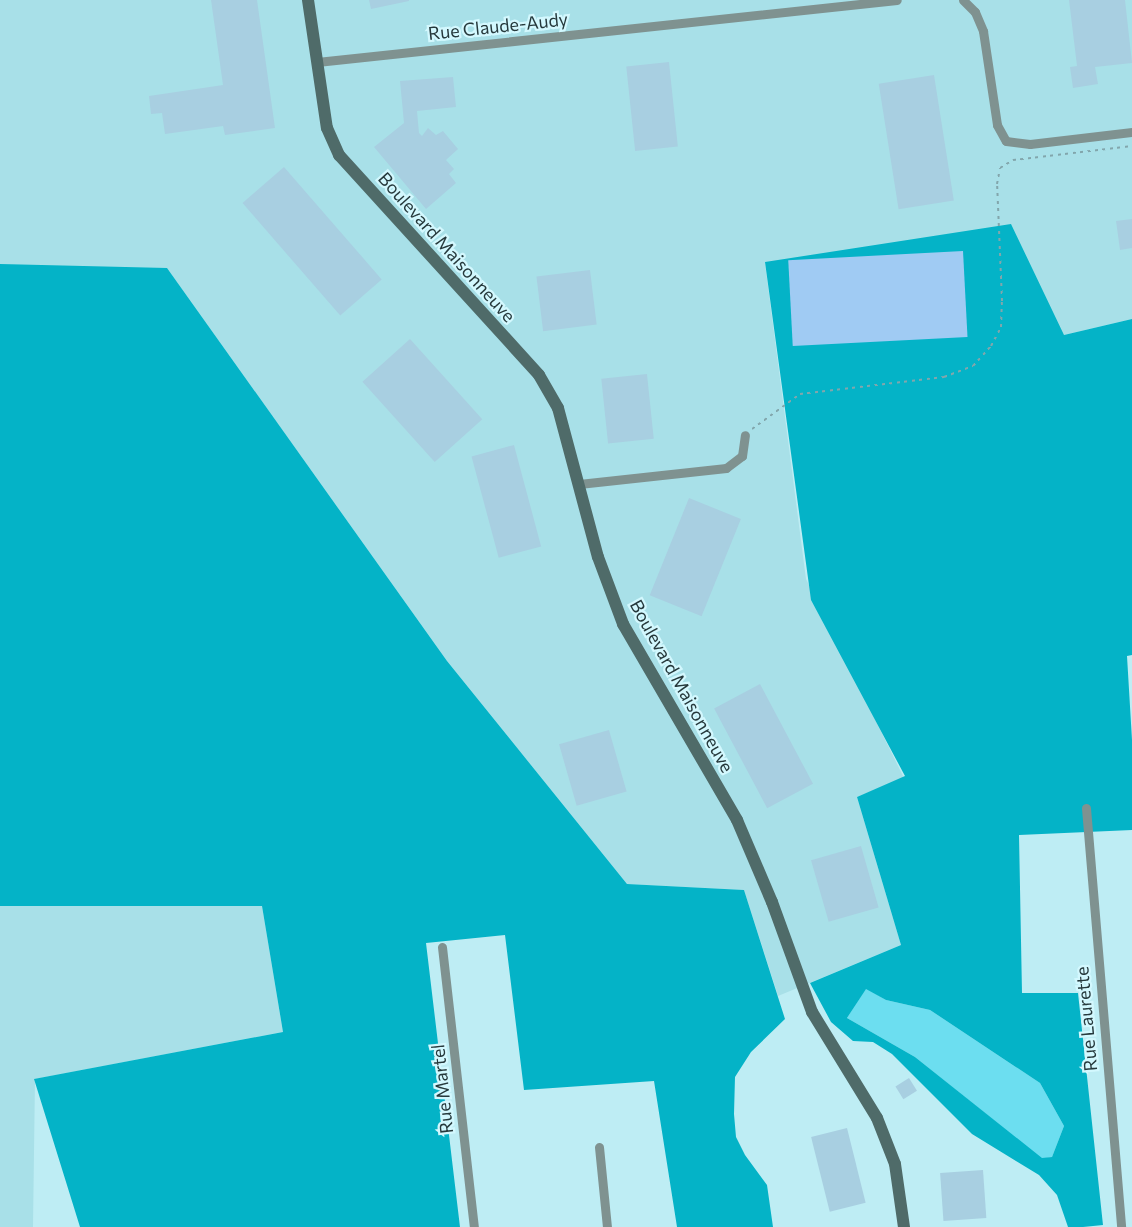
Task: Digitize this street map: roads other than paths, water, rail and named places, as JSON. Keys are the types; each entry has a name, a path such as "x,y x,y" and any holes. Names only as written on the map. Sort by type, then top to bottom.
{"street":[{"name":"Boulevard Maisonneuve","path":"308,0 327,128 339,154 539,375 558,408 604,576 623,624 737,820 772,902 812,1012 871,1106 886,1138 899,1182 904,1227"},
{"name":"Rue Claude-Audy","path":"317,62 897,0"},
{"path":"963,0 975,12 983,32 997,125 1006,141 1030,144 1132,132"},
{"path":"579,484 726,468 742,456 745,435"},
{"name":"Rue Laurette","path":"1086,808 1121,1227"},
{"name":"Rue Martel","path":"442,947 474,1227"},
{"path":"598,1147 607,1227"}]}
